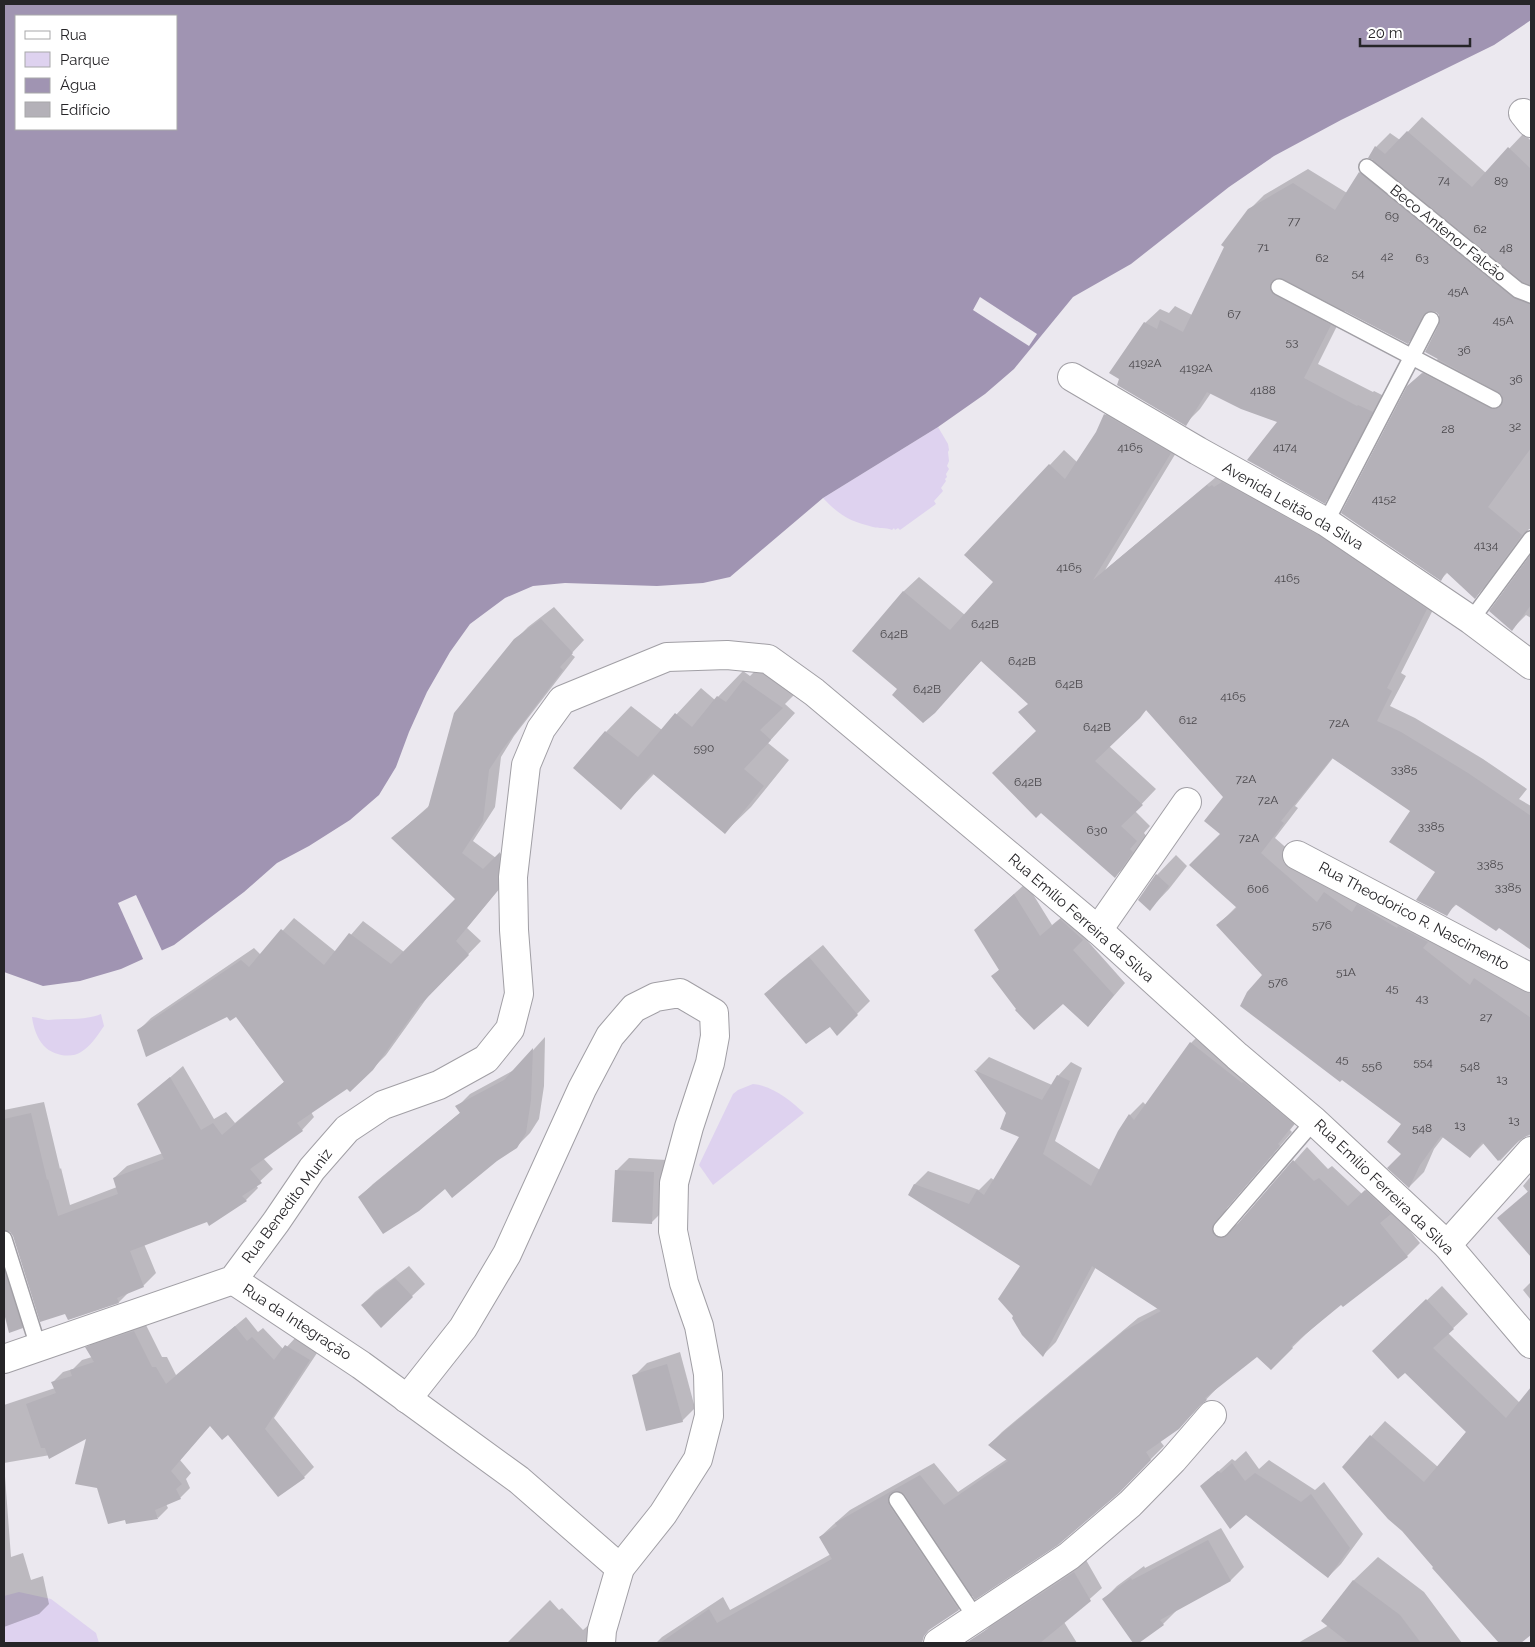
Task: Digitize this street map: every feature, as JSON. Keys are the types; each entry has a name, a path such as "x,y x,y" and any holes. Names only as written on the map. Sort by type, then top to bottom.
{"street":[{"name":"Avenida Leitão da Silva","path":"1072,377 1198,451 1326,522 1471,620 1531,665"},
{"name":"Rua Emílio Ferreira da Silva","path":"562,700 666,657 728,655 768,659 814,692 1098,930 1237,1056 1314,1121 1447,1245 1531,1344"},
{"name":"Rua Benedito Muniz","path":"4,1359 233,1280 312,1169 347,1129 383,1105 439,1085 486,1059 510,1029 519,994 514,930 513,877 526,764 541,729 562,700"},
{"path":"1098,930 1187,802"},
{"name":"Rua Theodorico R. Nascimento","path":"1297,855 1531,978"},
{"path":"407,1399 463,1328 507,1254 582,1089 610,1036 634,1008 656,997 680,993 714,1013 715,1036 710,1063 689,1127 674,1183 673,1231 684,1283 699,1326 708,1374 709,1416 698,1460 663,1514 620,1568 602,1630 601,1643"},
{"path":"1447,1245 1531,1151"},
{"name":"Rua da Integração","path":"233,1280 361,1364 519,1480 620,1568"},
{"path":"950,1640 976,1618 1069,1556 1130,1504 1173,1460 1212,1414"}],"lane":[{"name":"Beco Antenor Falcão","path":"1367,167 1518,290 1531,295"},
{"path":"1279,287 1494,400"},
{"path":"1326,522 1431,320"},
{"path":"1471,620 1531,539"},
{"path":"1221,1228 1314,1121"},
{"path":"4,1239 38,1346"},
{"path":"897,1500 976,1618"}],"green space":[{"path":"938,427 948,444 949,450 947,466 949,469 946,474 946,481 941,488 943,491 934,501 936,504 900,530 898,528 892,530 875,528 853,521 836,511 823,498"},
{"path":"101,1014 104,1026 94,1040 81,1052 67,1056 52,1052 44,1046 39,1040 32,1017 48,1020 75,1019"},
{"path":"753,1084 774,1091 804,1113 713,1185 699,1165 733,1094"},
{"path":"19,1592 51,1599 96,1633 99,1643 4,1643 4,1596"}],"water":[{"path":"4,4 1531,4 1531,20 1494,45 1341,120 1274,156 1229,187 1131,264 1073,297 1014,369 985,394 938,427 823,498 730,577 703,583 657,586 565,583 533,586 505,598 470,624 450,652 427,692 396,767 379,795 350,820 309,846 277,863 244,892 174,945 121,969 80,981 43,986 4,972"}],"pier":[{"path":"980,297 1037,334 1029,346 973,310"},
{"path":"136,895 163,953 144,961 118,903"}],"building":[{"path":"1407,131 1472,187 1508,147 1531,169 1531,285 1523,282 1373,160 1368,158 1375,146 1385,154"},
{"path":"1359,172 1512,297 1531,304 1531,448 1488,507 1522,535 1475,599 1446,572 1441,581 1341,513 1407,386 1422,373 1490,408 1499,408 1502,404 1502,395 1498,392 1425,352 1439,324 1439,315 1436,312 1430,311 1423,315 1408,344 1283,279 1278,278 1271,282 1270,288 1275,295 1331,325 1304,378 1357,406 1373,412 1325,504 1247,460 1277,422 1241,409 1207,392 1186,426 1117,385 1119,379 1109,373 1144,322 1157,329 1160,320 1183,332 1224,247 1221,245 1248,209 1293,183 1335,210"},
{"path":"1104,414 1171,453 1093,580 1207,485 1214,487 1222,482 1318,535 1427,609 1387,688 1392,691 1377,721 1401,732 1468,773 1531,816 1531,950 1499,928 1496,931 1455,904 1447,916 1416,900 1435,872 1389,842 1410,811 1332,758 1281,821 1284,823 1261,853 1317,902 1324,892 1352,912 1357,904 1397,928 1398,926 1428,942 1423,948 1470,985 1474,978 1531,1018 1531,1133 1519,1141 1498,1161 1482,1142 1470,1158 1441,1136 1420,1165 1409,1188 1387,1168 1401,1154 1387,1142 1401,1124 1342,1080 1340,1082 1240,1006 1247,992 1262,975 1216,925 1237,908 1189,865 1220,834 1204,821 1223,797 1146,710 1095,761 1143,805 1121,826 1137,841 1130,849 1133,852 1115,878 1041,813 1036,818 992,773 1036,731 1018,712 1028,704 981,661 935,713 923,723 892,695 897,689 852,651 903,591 950,630 993,582 964,555 1049,464 1065,479 1096,432"},
{"path":"1531,554 1531,605 1512,631 1489,611"},
{"path":"541,619 573,653 560,667 563,670 489,770 483,821 462,853 483,869 500,852 498,890 456,941 469,955 421,1003 373,1070 350,1092 347,1089 297,1123 303,1131 250,1169 262,1183 242,1196 247,1201 209,1226 207,1222 130,1251 144,1287 117,1298 119,1303 68,1320 65,1314 40,1322 13,1236 10,1232 4,1230 4,1119 31,1113 47,1180 58,1216 118,1194 113,1178 164,1159 137,1104 170,1077 201,1130 213,1123 222,1135 284,1082 236,1017 230,1021 227,1017 146,1057 137,1030 241,960 249,967 281,929 324,965 349,933 391,964 455,899 391,838 428,808 454,713 514,639"},
{"path":"743,680 783,708 760,730 771,740 744,769 764,786 725,834 652,773 621,810 573,768 605,731 638,757 675,713 692,727 717,696 726,702"},
{"path":"1156,874 1169,886 1150,911 1138,900"},
{"path":"1014,894 1040,936 1060,919 1083,940 1073,950 1114,995 1088,1027 1063,1004 1034,1030 1015,1010 991,976 999,970 974,930"},
{"path":"809,957 858,1015 837,1036 830,1027 806,1044 764,994"},
{"path":"1190,1042 1294,1124 1278,1144 1280,1146 1214,1223 1212,1228 1215,1236 1220,1238 1228,1235 1293,1160 1314,1181 1319,1178 1348,1206 1365,1190 1391,1214 1380,1223 1408,1257 1343,1307 1341,1305 1291,1346 1293,1348 1271,1370 1257,1357 1205,1398 1207,1400 1200,1405 1179,1429 1146,1452 1151,1460 1119,1493 1058,1545 975,1600 905,1495 897,1491 891,1493 888,1500 889,1505 959,1610 929,1630 924,1636 922,1643 660,1643 709,1609 717,1623 832,1559 819,1537 837,1526 835,1523 920,1475 944,1505 1008,1461 988,1445 1124,1331 1161,1311 1092,1266 1043,1357 1022,1335 1012,1318 1013,1316 998,1299 1020,1266 908,1195 914,1184 969,1204 977,1190 984,1195 1019,1137 1000,1129 1006,1113 974,1070 1042,1100 1057,1075 1070,1081 1043,1154 1091,1186 1118,1131 1129,1114 1134,1120"},
{"path":"533,1048 531,1100 526,1133 517,1148 497,1161 452,1198 445,1189 419,1211 383,1234 358,1197 460,1113 455,1106 504,1080"},
{"path":"615,1170 654,1172 652,1224 612,1222"},
{"path":"1531,1189 1531,1257 1497,1218"},
{"path":"4,1269 23,1328 9,1333 4,1313"},
{"path":"395,1278 413,1297 381,1328 361,1305"},
{"path":"1426,1299 1454,1329 1433,1348 1506,1418 1531,1387 1531,1635 1521,1643 1499,1643 1432,1568 1402,1531 1388,1519 1342,1467 1370,1435 1424,1482 1466,1432 1405,1373 1398,1379 1372,1351"},
{"path":"235,1326 247,1341 252,1337 274,1360 285,1345 310,1360 265,1429 305,1478 278,1497 228,1435 222,1440 210,1426 171,1471 182,1484 176,1489 181,1499 155,1510 158,1519 126,1524 125,1520 108,1524 97,1488 75,1484 86,1439 49,1459 45,1448 41,1448 26,1404 56,1393 51,1382 72,1376 70,1370 94,1362 85,1347 134,1331 152,1367 156,1367 166,1384"},
{"path":"667,1364 683,1422 646,1431 632,1375"},
{"path":"1232,1463 1245,1481 1255,1473 1301,1502 1311,1494 1350,1548 1328,1578 1246,1515 1230,1529 1200,1486 1218,1471 1221,1473"},
{"path":"1208,1540 1231,1581 1160,1620 1164,1625 1139,1643 1133,1643 1102,1599 1131,1578 1132,1580"},
{"path":"1074,1572 1091,1601 1040,1643 966,1643"},
{"path":"1353,1580 1400,1615 1421,1643 1349,1643 1321,1621"}]}
